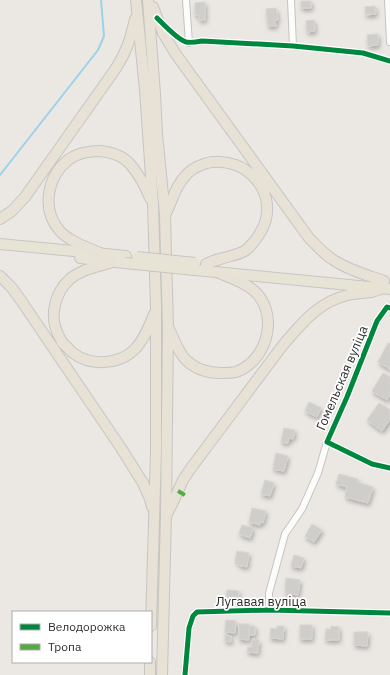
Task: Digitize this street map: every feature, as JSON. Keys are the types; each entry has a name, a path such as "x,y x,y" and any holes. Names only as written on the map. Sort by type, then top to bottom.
{"highway":[{"path":"150,0 163,33 175,53 309,238 320,250 333,260 387,285"},
{"path":"150,0 157,134 165,215 168,327 166,515 162,675"},
{"path":"136,5 145,90 153,205 156,308 156,450 151,611"},
{"path":"0,219 25,197 114,71 126,51 131,36 136,5"},
{"path":"100,253 72,240 60,231 53,220 49,209 49,189 53,179 68,160 78,154 91,151 106,152 118,155 129,163 144,185 153,205"},
{"path":"165,215 179,183 189,172 201,164 215,161 228,162 240,166 251,173 260,185 267,199 267,215 263,229 255,242 246,250 206,264"},
{"path":"112,262 82,271 70,278 61,289 56,300 53,314 55,328 61,342 73,353 86,360 102,362 113,361 124,357 133,351 141,342 156,308"},
{"path":"168,327 179,351 187,361 199,370 212,373 236,372 248,365 258,356 266,340 268,327 265,305 261,298 252,289 216,272"},
{"path":"0,276 20,299 121,448 143,483 154,514"},
{"path":"166,515 174,502 183,480 191,468 299,325 318,308 330,301 346,296 373,291 387,285"},
{"path":"150,663 150,675"}],"main road":[{"path":"0,244 100,253 126,260 195,267 216,272 387,285"},
{"path":"0,250 86,258 112,262 126,260"},
{"path":"195,267 206,264 387,285"}],"street":[{"path":"186,0 187,42"},
{"path":"291,0 293,46"},
{"path":"388,0 390,42"},
{"path":"157,18 168,29 187,42"},
{"path":"175,53 177,46 187,42 202,41 293,46 362,52 390,61"},
{"name":"Гомельская вуліца","path":"390,308 387,307 377,321 348,397 327,442 372,464 390,468"},
{"path":"269,610 269,593 285,534 302,509 318,473 327,442"},
{"name":"Лугавая вуліца","path":"185,675 189,628 192,616 197,612 269,610 390,613"}],"building":[{"path":"301,1 311,1 311,8 301,8"},
{"path":"205,2 205,20 199,20 199,15 195,15 195,3"},
{"path":"375,6 376,14 366,15 365,7"},
{"path":"276,8 278,20 275,20 276,26 268,26 266,9"},
{"path":"314,20 315,31 307,32 306,21"},
{"path":"378,34 378,45 368,46 367,35"},
{"path":"388,343 390,344 390,369 378,362"},
{"path":"383,373 390,377 390,394 387,400 372,391"},
{"path":"309,402 321,408 317,417 305,411"},
{"path":"379,403 390,410 390,419 382,431 367,420"},
{"path":"284,428 295,430 293,439 289,438 288,443 281,442"},
{"path":"276,453 288,456 284,471 273,469"},
{"path":"339,474 358,479 357,482 373,487 368,503 345,497 347,487 336,484"},
{"path":"265,480 274,483 270,496 261,494"},
{"path":"252,508 266,511 263,523 260,522 260,525 249,522"},
{"path":"312,524 322,530 314,542 305,536"},
{"path":"242,525 253,528 250,538 239,534"},
{"path":"237,551 249,553 247,567 238,565 239,562 235,561"},
{"path":"294,555 304,558 301,568 291,566"},
{"path":"286,578 300,580 298,595 285,593"},
{"path":"227,590 239,591 238,602 226,601"},
{"path":"226,620 236,621 235,633 225,632"},
{"path":"239,624 249,624 249,640 239,639"},
{"path":"300,625 312,625 312,639 300,639"},
{"path":"249,626 255,626 255,635 249,635"},
{"path":"277,626 284,626 283,639 270,638 271,628 277,629"},
{"path":"331,626 339,627 339,640 325,640 326,629 331,629"},
{"path":"354,632 368,632 367,646 354,645"},
{"path":"225,635 231,636 231,642 225,641"},
{"path":"252,639 259,640 258,653 247,652 248,647 252,647"}],"waterway":[{"path":"0,175 98,50 104,36 101,0"}],"marked path":[{"path":"178,491 188,497"}],"cycle path":[{"path":"157,18 175,35 186,42 202,41 293,46 363,53 390,61"},
{"path":"390,308 387,307 377,321 347,397 327,442 372,464 390,468"},
{"path":"185,675 189,628 193,616 197,612 269,610 390,613"}]}
